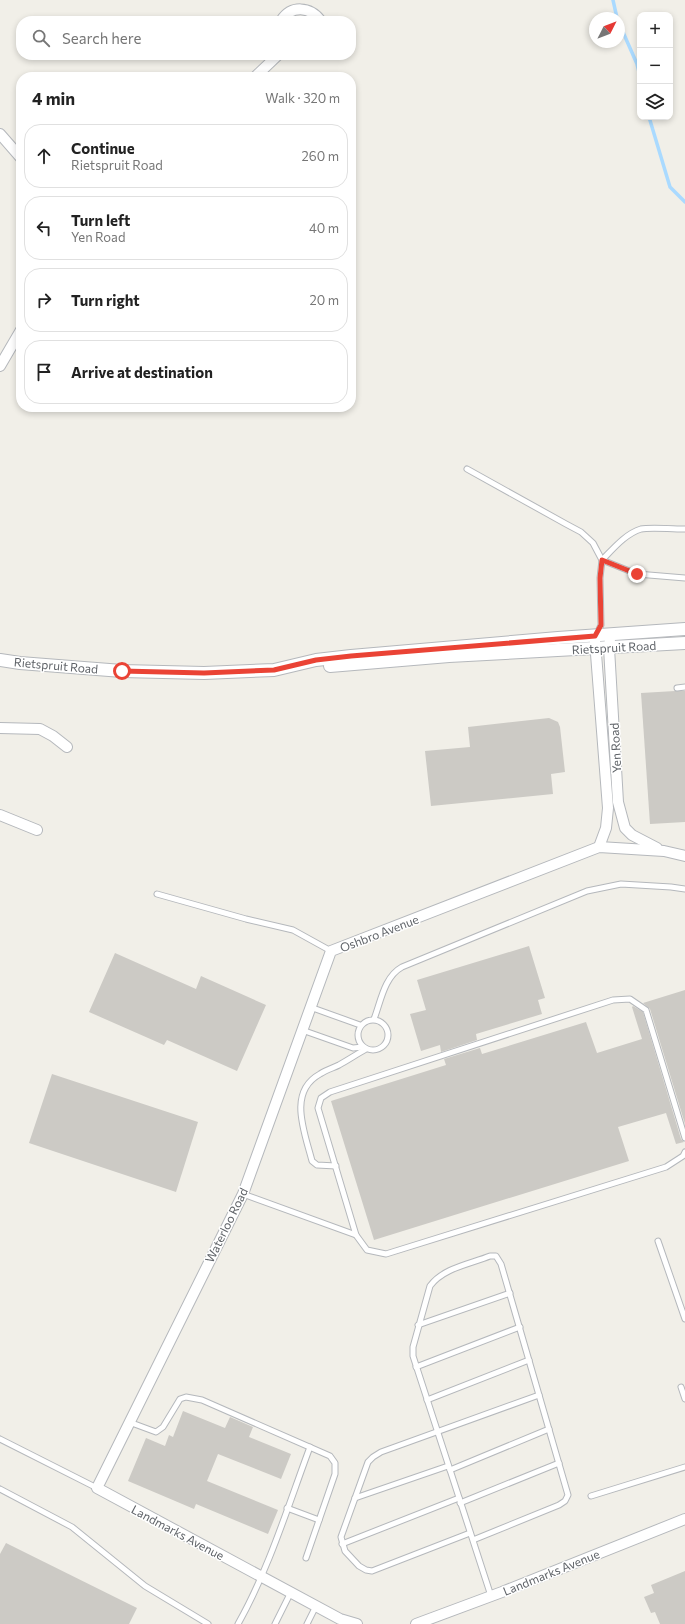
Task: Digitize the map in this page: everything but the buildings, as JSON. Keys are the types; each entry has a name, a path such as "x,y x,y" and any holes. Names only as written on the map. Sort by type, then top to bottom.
{"street":[{"path":"285,16 287,13 294,10 302,9 309,10 317,16"},
{"path":"260,72 273,60"},
{"path":"0,134 16,152"},
{"path":"0,366 16,339"},
{"name":"Rietspruit Road","path":"0,660 122,671 204,673 274,670 303,664 334,666 595,642 610,635 685,629"},
{"name":"Yen Road","path":"610,635 609,648 618,802 625,828 639,840 664,851"},
{"name":"Rietspruit Road","path":"595,642 609,648 685,643"},
{"name":"Yen Road","path":"595,642 608,808 606,828 599,847"},
{"path":"0,728 40,728 67,747"},
{"path":"0,815 37,830"},
{"path":"599,847 664,851 685,856"},
{"name":"Oshbro Avenue","path":"330,951 599,847"},
{"name":"Waterloo Road","path":"97,1488 243,1194 330,951"},
{"name":"Landmarks Avenue","path":"97,1488 340,1619 357,1624"},
{"name":"Landmarks Avenue","path":"416,1624 685,1519"}],"lane":[{"path":"467,469 581,532 593,543 602,560 600,578 601,625 595,642"},
{"path":"602,560 616,544 642,529 685,529"},
{"path":"602,560 637,574 685,578"},
{"path":"601,625 610,635"},
{"path":"677,688 685,687"},
{"path":"374,1020 389,979 396,970 402,967 587,891 621,884 671,886 685,889"},
{"name":"Oshbro Avenue","path":"157,894 246,919 292,930 330,951"},
{"path":"685,1138 646,1010 630,999 613,1000 330,1092 321,1098 318,1108 356,1234 367,1250 386,1254 666,1166 683,1156 685,1152"},
{"path":"310,1007 360,1025"},
{"path":"302,1030 353,1048 364,1048 371,1050 380,1049 384,1046 388,1037 386,1027 379,1021 374,1020 364,1022 360,1025 358,1030 358,1039 364,1048"},
{"path":"336,1166 317,1165 312,1161 300,1109 303,1092 311,1080 319,1074 339,1065 364,1048"},
{"path":"243,1194 356,1234"},
{"path":"658,1241 685,1319"},
{"path":"473,1540 560,1505 565,1501 568,1495 510,1293 501,1264 496,1256 490,1256 442,1274 435,1279 430,1286 418,1325 413,1348 413,1356 416,1367 491,1596"},
{"path":"418,1325 510,1293"},
{"path":"416,1367 520,1327"},
{"path":"427,1400 529,1360"},
{"path":"681,1387 685,1399"},
{"path":"470,1533 372,1572 359,1566 345,1550 341,1537 368,1462 373,1457 381,1452 438,1433 539,1395"},
{"path":"129,1422 156,1432 164,1426 180,1399 186,1397 192,1398 202,1400 322,1451 330,1456 334,1463 335,1474 306,1558"},
{"path":"355,1498 449,1468 549,1429"},
{"name":"Landmarks Avenue","path":"0,1439 97,1488"},
{"path":"238,1624 248,1607 261,1576 310,1447"},
{"path":"342,1544 559,1462"},
{"path":"591,1496 685,1467"},
{"path":"0,1489 72,1527 145,1586 208,1624"},
{"path":"287,1508 319,1520"},
{"path":"275,1624 291,1592"},
{"path":"307,1624 316,1606"}],"waterway":[{"path":"613,0 616,12"},
{"path":"625,37 637,64"},
{"path":"650,120 670,187 685,202"}],"route":[{"path":"122,671 204,673 274,670 316,660 351,656 595,636 601,625 600,578 602,560 637,574"}]}
